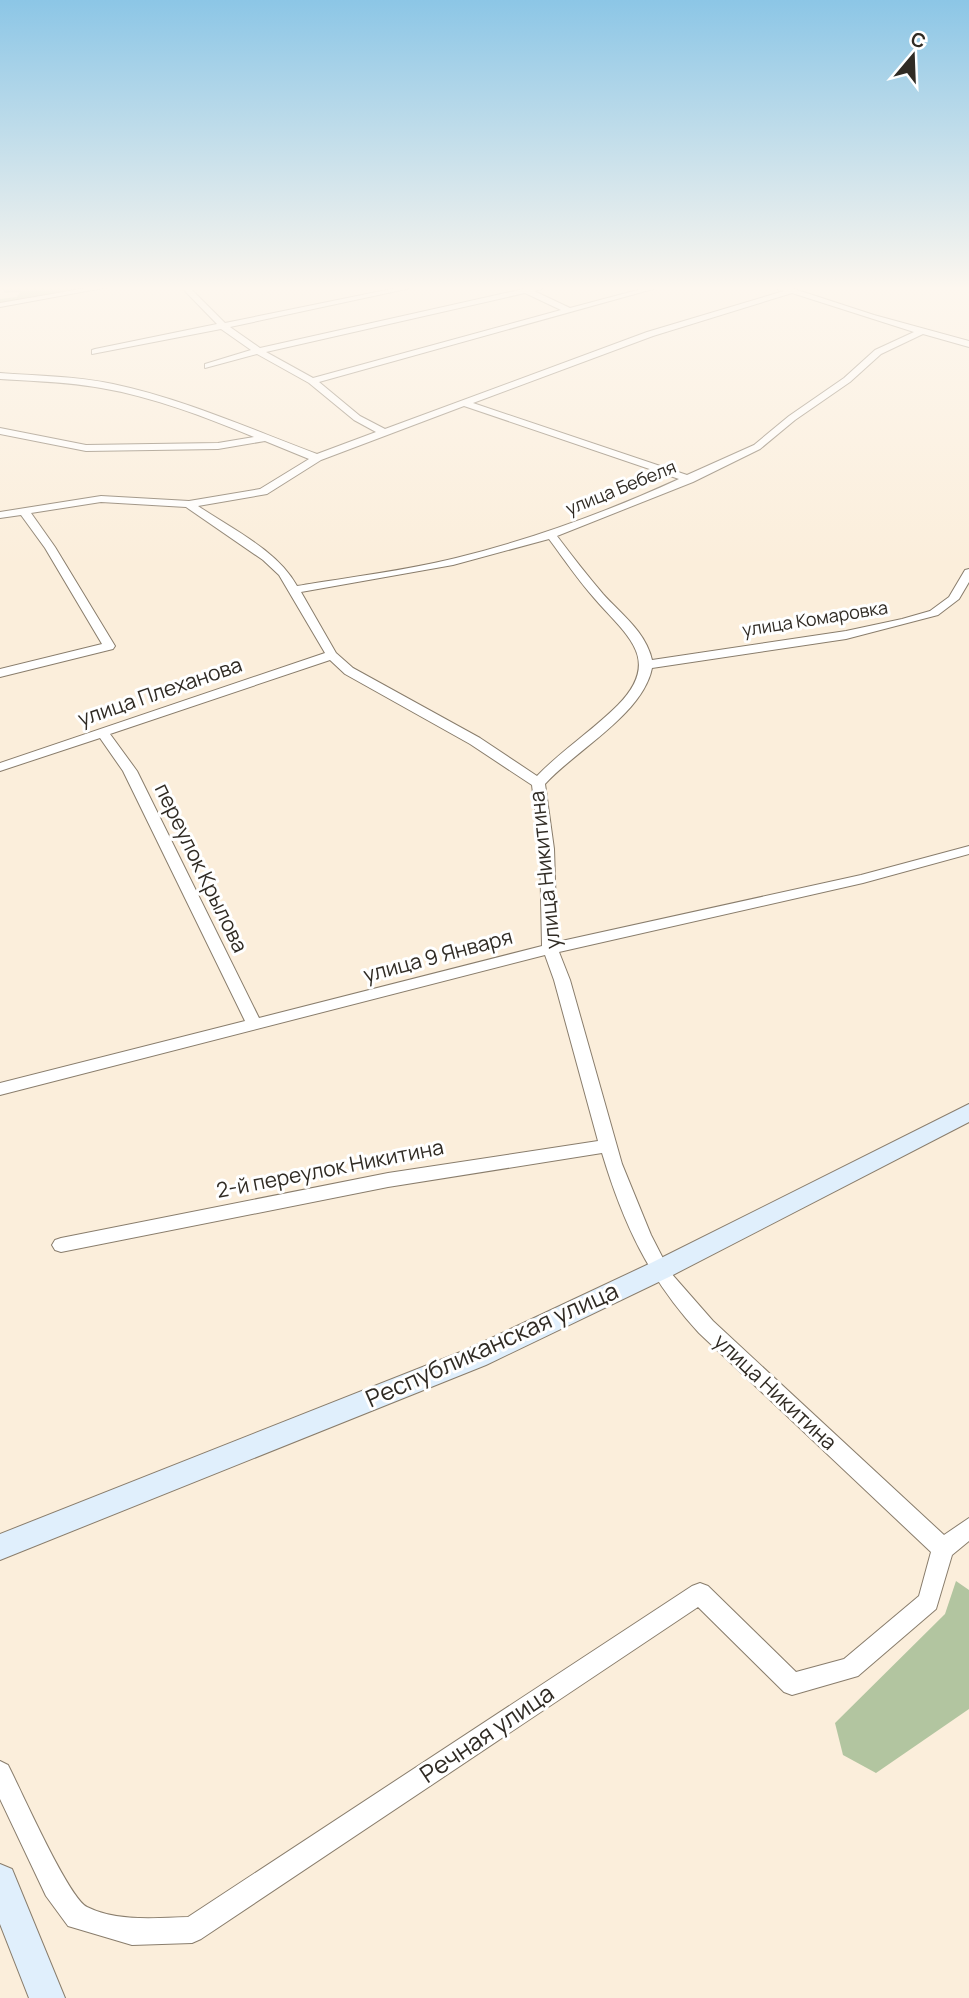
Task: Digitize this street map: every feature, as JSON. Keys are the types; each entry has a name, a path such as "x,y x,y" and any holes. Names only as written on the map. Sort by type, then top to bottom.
{"street":[{"path":"33,379 112,387 197,411 317,458"},
{"path":"307,379 357,418 384,432"},
{"path":"312,382 322,379"},
{"path":"0,515 101,499 189,504 263,492 317,458 529,379"},
{"name":"улица Бебеля","path":"295,590 453,562 551,535 689,480 757,447 792,418 848,379"},
{"path":"465,403 548,433 658,467 689,480"},
{"path":"0,431 86,447 218,446 267,438"},
{"name":"улица Никитина","path":"189,504 267,558 284,573 306,616 332,655 349,671 475,741 538,783 547,849 550,948 562,980 621,1187 660,1269 676,1293 706,1327 943,1549"},
{"path":"0,673 109,646 50,547 23,510"},
{"path":"538,783 552,767 621,710 633,695 646,665 644,652 635,636 599,596 551,535"},
{"name":"улица Комаровка","path":"646,665 846,635 905,622 934,613 953,598 969,572"},
{"name":"улица Плеханова","path":"0,767 332,655"},
{"name":"переулок Крылова","path":"102,732 130,771 255,1025"},
{"name":"улица 9 Января","path":"0,1088 550,948 863,880 969,850"},
{"name":"Республиканская улица","path":"0,1547 477,1357 660,1269 969,1112"},
{"name":"2-й переулок Никитина","path":"61,1245 388,1180 608,1146"},
{"path":"943,1549 969,1528"},
{"name":"Речная улица","path":"0,1773 55,1887 77,1917 132,1932 192,1930 700,1593 792,1684 850,1668 928,1602 943,1549"},
{"path":"0,1881 47,1998"}],"green space":[{"path":"956,1581 969,1590 969,1709 876,1773 843,1755 835,1723 945,1614"}]}
